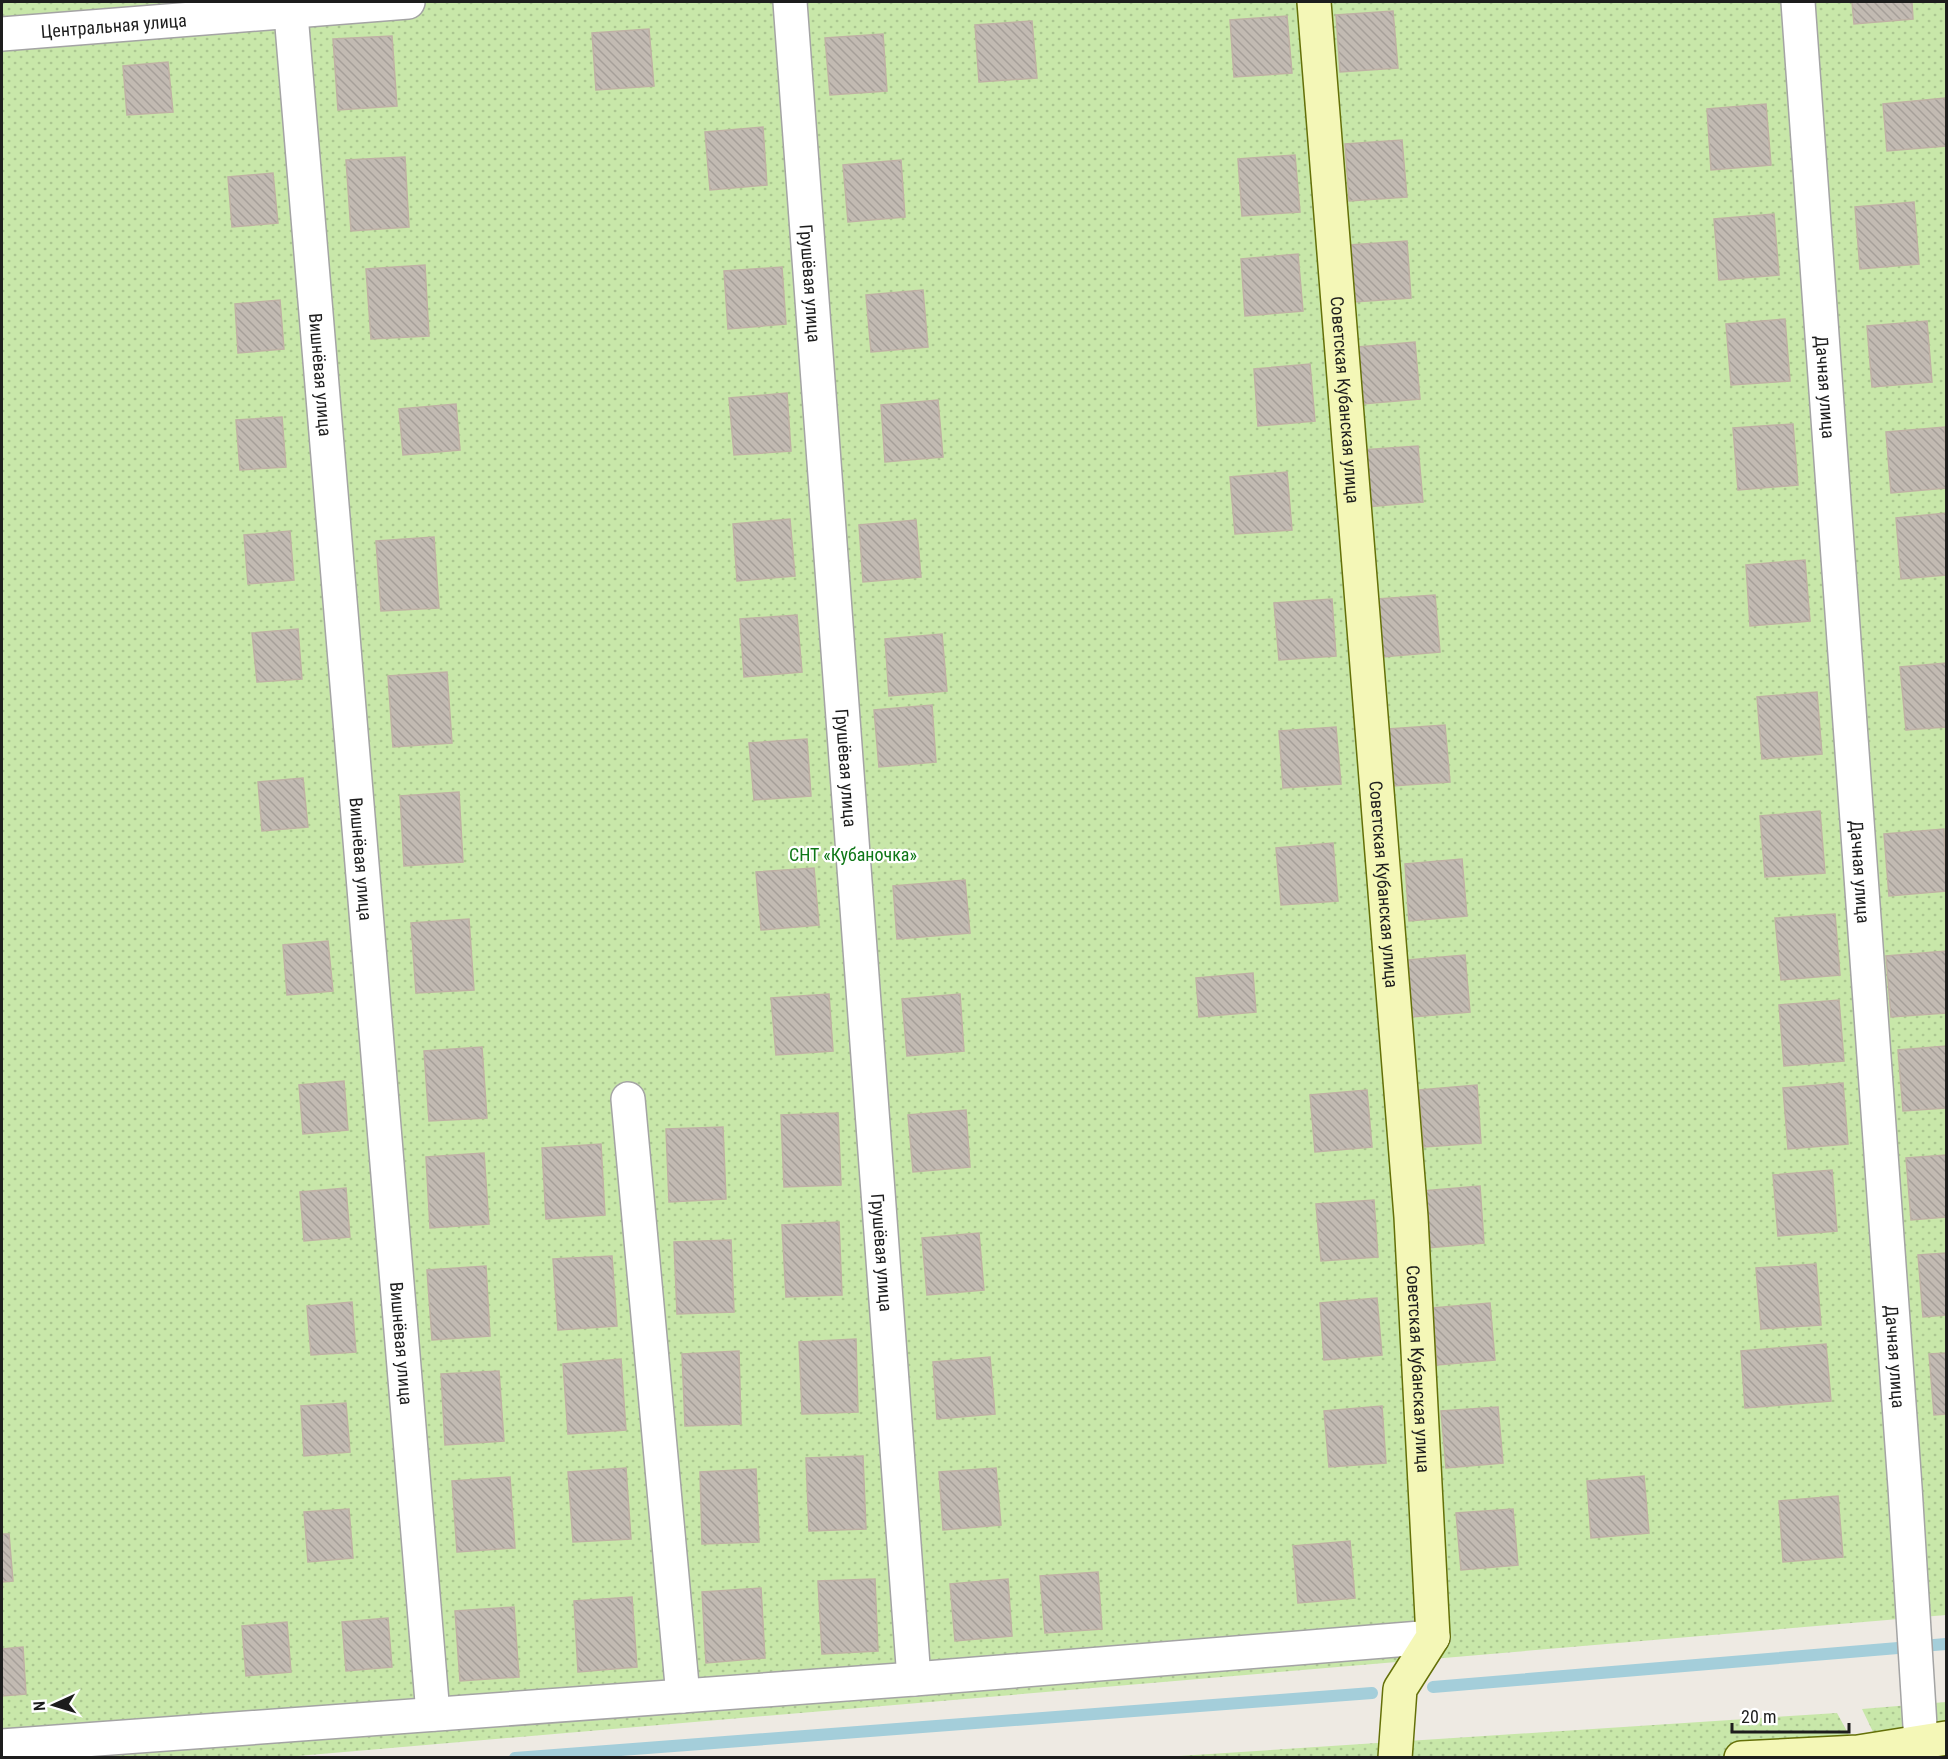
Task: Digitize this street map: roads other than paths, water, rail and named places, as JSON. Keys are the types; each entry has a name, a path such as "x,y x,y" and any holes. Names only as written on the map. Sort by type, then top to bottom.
{"street":[{"name":"Центральная улица","path":"2,34 290,6 408,2"},
{"name":"Грушёвая улица","path":"790,2 914,1679"},
{"name":"Советская Кубанская улица","path":"1314,2 1411,1217 1433,1637"},
{"name":"Дачная улица","path":"1798,2 1917,1666 1934,1740"},
{"name":"Вишнёвая улица","path":"290,6 433,1714"},
{"path":"628,1099 683,1696"},
{"path":"2,1746 914,1679 1433,1637"},
{"path":"1395,1758 1400,1689 1433,1637"},
{"path":"1741,1758 1858,1755 1934,1740"}],"waterway":[{"path":"1433,1687 1946,1644"},
{"path":"515,1758 1372,1693"}],"park label":[{"name":"СНТ «Кубаночка»","path":"853,854"}]}
